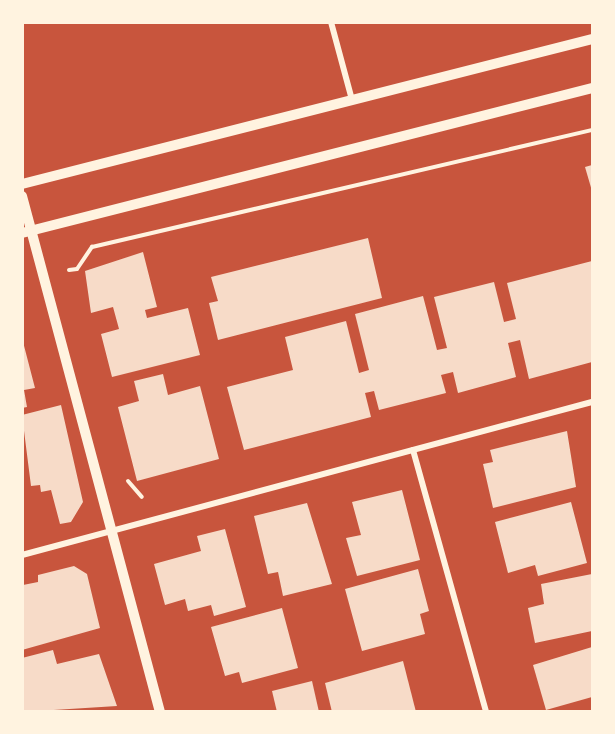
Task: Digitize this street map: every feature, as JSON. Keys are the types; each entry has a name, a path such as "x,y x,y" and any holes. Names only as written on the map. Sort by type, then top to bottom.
{"street":[{"path":"331,22 352,100"},
{"path":"22,184 592,39"},
{"path":"27,232 592,88"},
{"path":"22,196 27,232 42,275 160,711"},
{"path":"22,555 592,402"},
{"path":"413,450 486,711"}],"path":[{"path":"42,275 77,269 92,248 592,130"}],"building":[{"path":"592,165 592,191 585,167"},
{"path":"368,238 382,298 218,340 209,303 218,301 211,277"},
{"path":"143,252 157,307 145,310 147,318 188,308 200,355 112,377 101,334 119,329 113,307 91,313 85,271"},
{"path":"592,261 592,362 529,379 520,340 508,343 516,377 458,393 453,372 441,375 446,393 379,410 374,391 365,393 371,417 244,450 227,387 293,370 285,337 346,321 359,373 369,370 355,314 423,296 437,350 447,348 434,297 494,282 504,322 516,319 507,283"},
{"path":"22,338 35,388 24,390 27,407 22,408"},
{"path":"163,374 168,395 200,386 219,459 137,481 118,407 139,401 134,381"},
{"path":"61,405 83,502 71,522 60,524 51,490 41,492 40,485 31,486 22,415"},
{"path":"567,431 576,487 493,508 483,464 493,462 490,450"},
{"path":"402,490 420,560 357,576 346,538 361,535 352,502"},
{"path":"571,502 587,563 538,576 535,565 508,573 495,522"},
{"path":"307,503 332,584 283,596 278,572 268,574 254,516"},
{"path":"225,529 246,607 214,616 211,605 188,611 185,599 165,605 154,564 201,551 197,536"},
{"path":"74,566 87,574 100,628 22,650 23,585 38,582 38,575"},
{"path":"418,569 429,611 420,614 425,634 362,651 345,589"},
{"path":"592,574 592,631 535,643 528,608 544,604 541,584"},
{"path":"282,608 298,668 242,683 239,672 225,676 211,627"},
{"path":"592,647 592,697 546,710 533,665"},
{"path":"53,650 57,664 99,654 117,706 22,712 22,658"},
{"path":"403,661 416,712 332,712 325,683"},
{"path":"312,681 319,712 277,712 272,691"}]}
